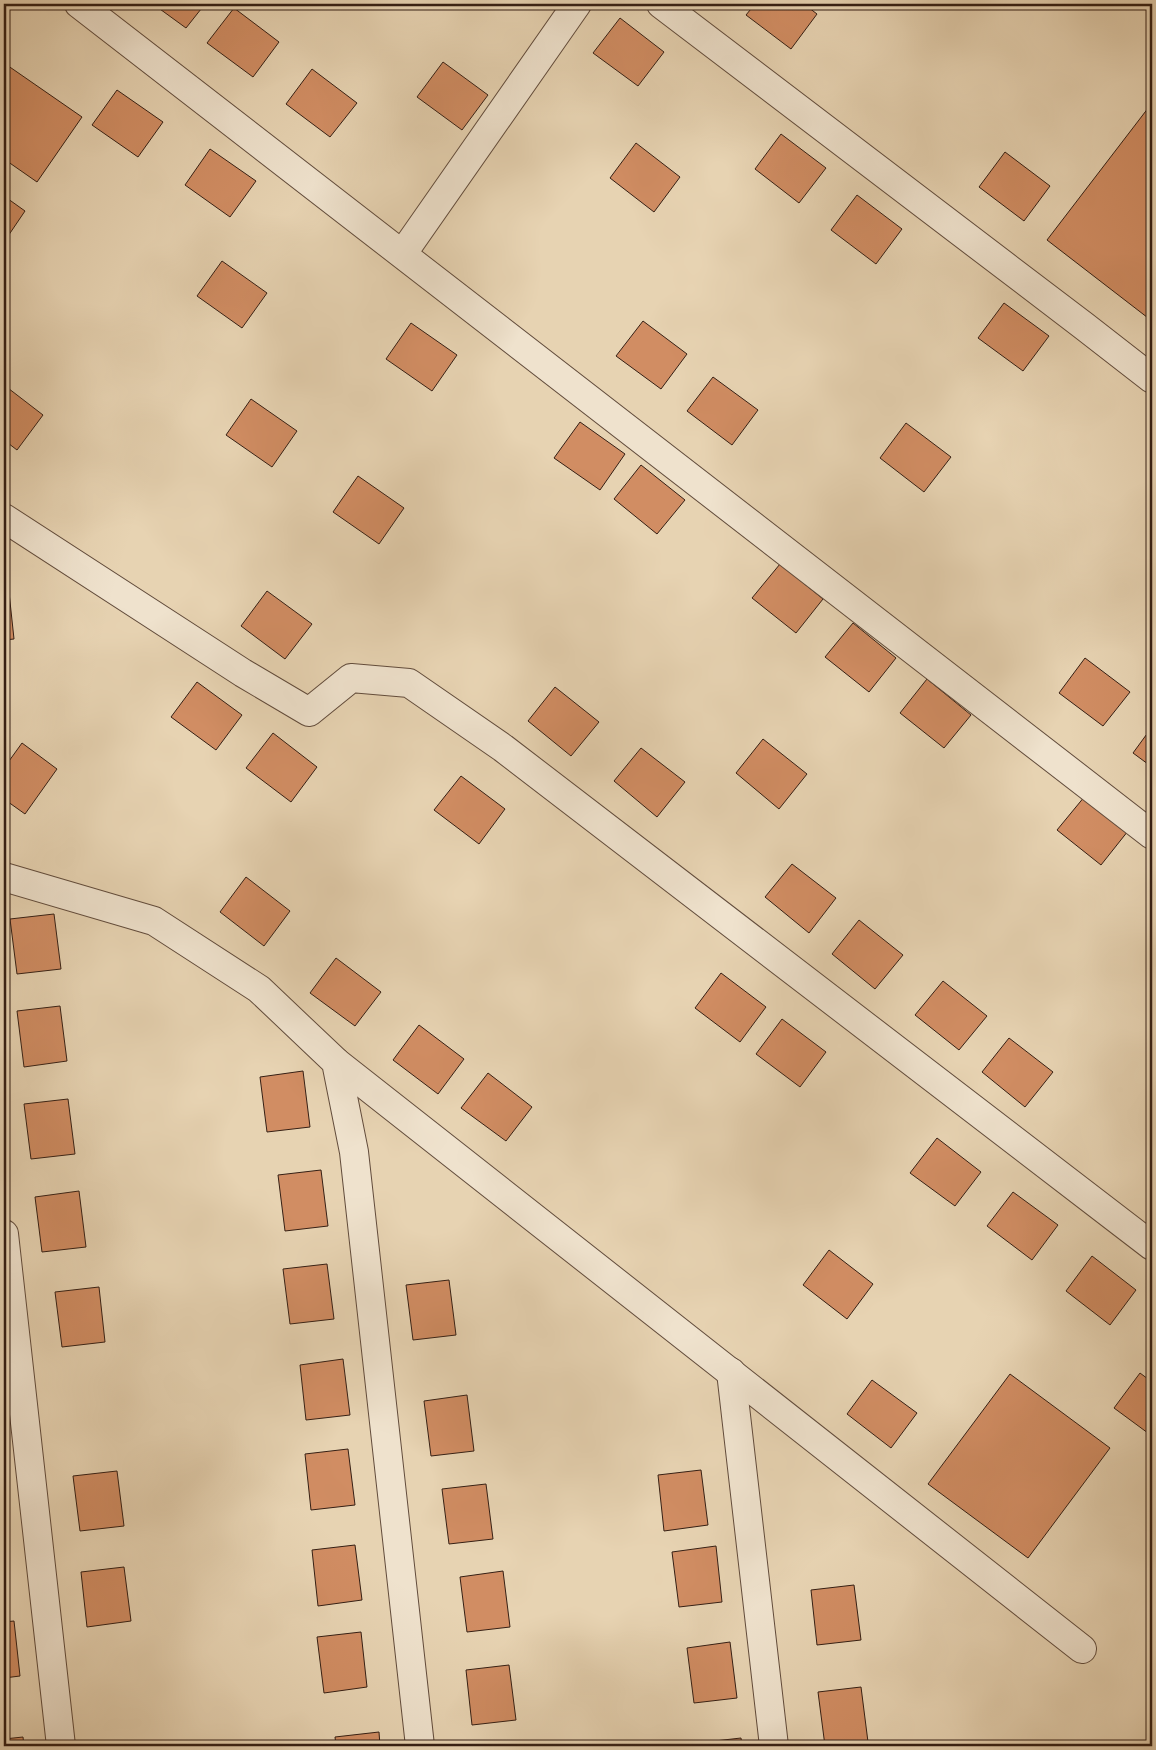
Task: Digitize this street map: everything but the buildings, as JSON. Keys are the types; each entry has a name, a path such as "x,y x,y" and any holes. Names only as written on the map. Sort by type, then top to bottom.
{"street":[{"path":"79,4 403,253 1152,835"},
{"path":"403,253 576,4"},
{"path":"661,4 1152,379"},
{"path":"4,518 243,673 309,712 352,678 409,683 503,748 1152,1246"},
{"path":"4,877 154,921 259,990 336,1062 1082,1649"},
{"path":"336,1062 354,1152 420,1746"},
{"path":"4,1234 61,1746"},
{"path":"732,1372 774,1746"}]}
